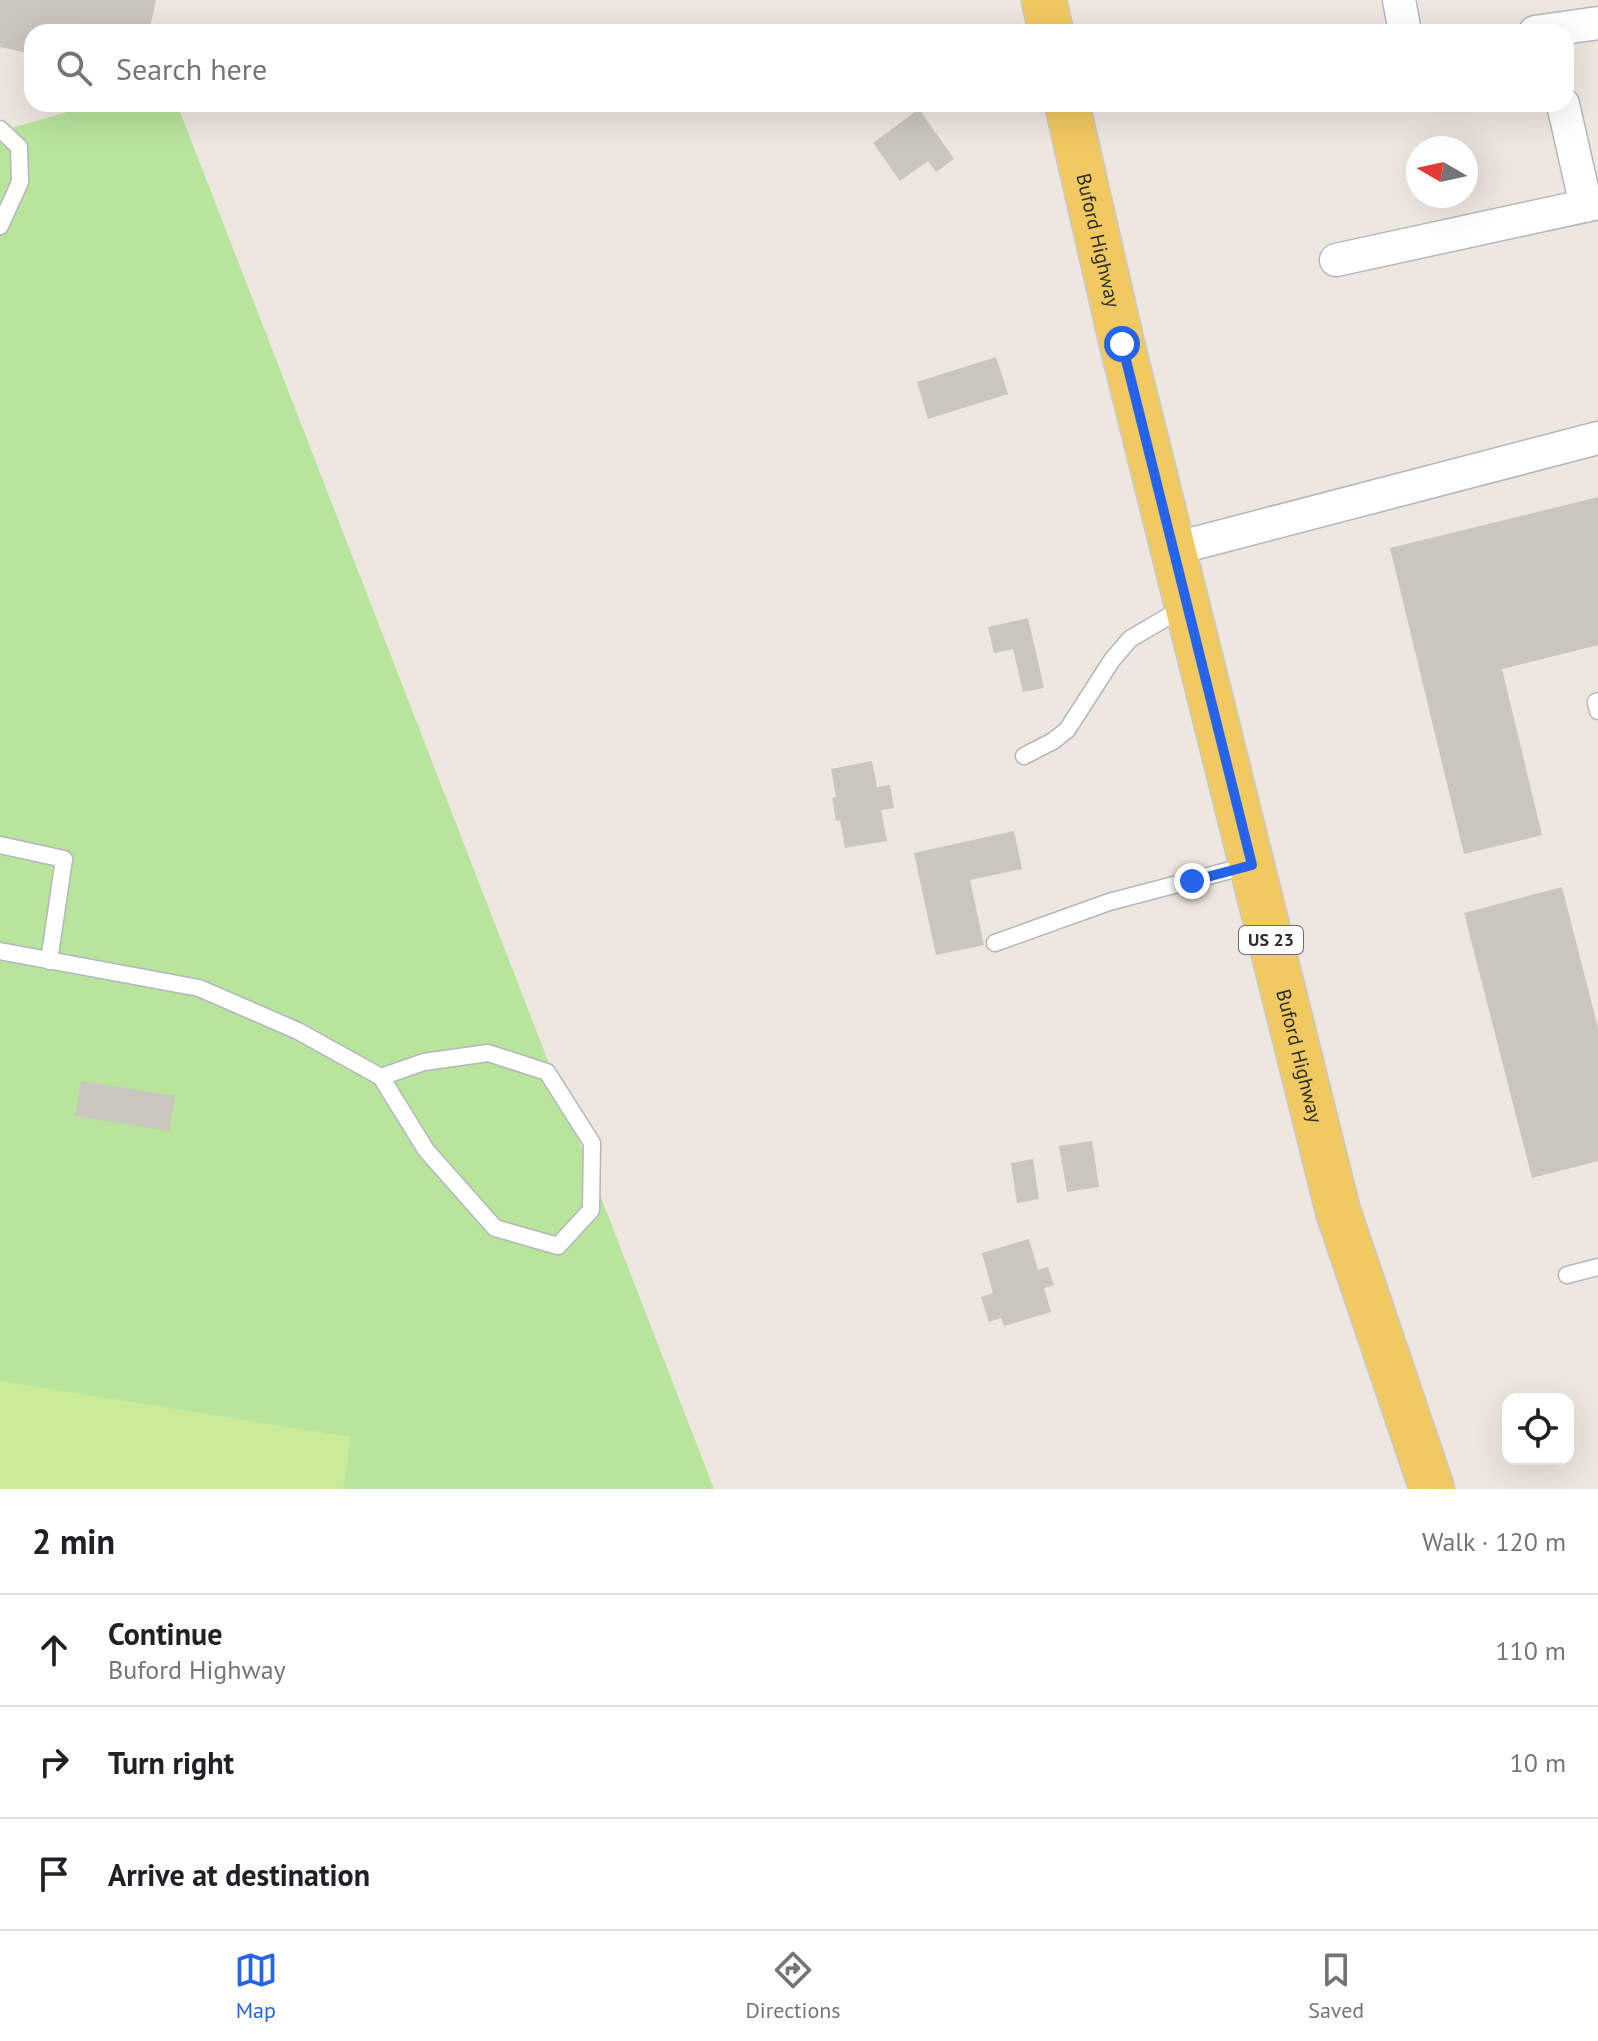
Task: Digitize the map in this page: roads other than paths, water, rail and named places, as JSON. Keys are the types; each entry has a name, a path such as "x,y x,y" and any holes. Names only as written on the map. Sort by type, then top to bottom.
{"main road":[{"path":"1044,0 1049,24"},
{"name":"Buford Highway","path":"1069,112 1122,344 1338,1211 1432,1489"}],"street":[{"path":"1399,0 1404,24"},
{"path":"1574,26 1598,23"},
{"path":"1336,260 1592,204 1565,112"},
{"path":"1173,549 1598,438"}],"lane":[{"path":"0,129 19,147 20,182 6,200 0,226"},
{"path":"1024,756 1067,730 1112,660 1130,639 1187,605"},
{"path":"1598,701 1598,711"},
{"path":"0,845 64,859 49,961"},
{"path":"995,943 1109,902 1252,865"},
{"path":"0,951 199,988 298,1031 381,1077 426,1150 495,1228 558,1246 591,1210 592,1143 547,1072 488,1053 424,1062 381,1077"},
{"path":"1567,1275 1598,1267"}]}
